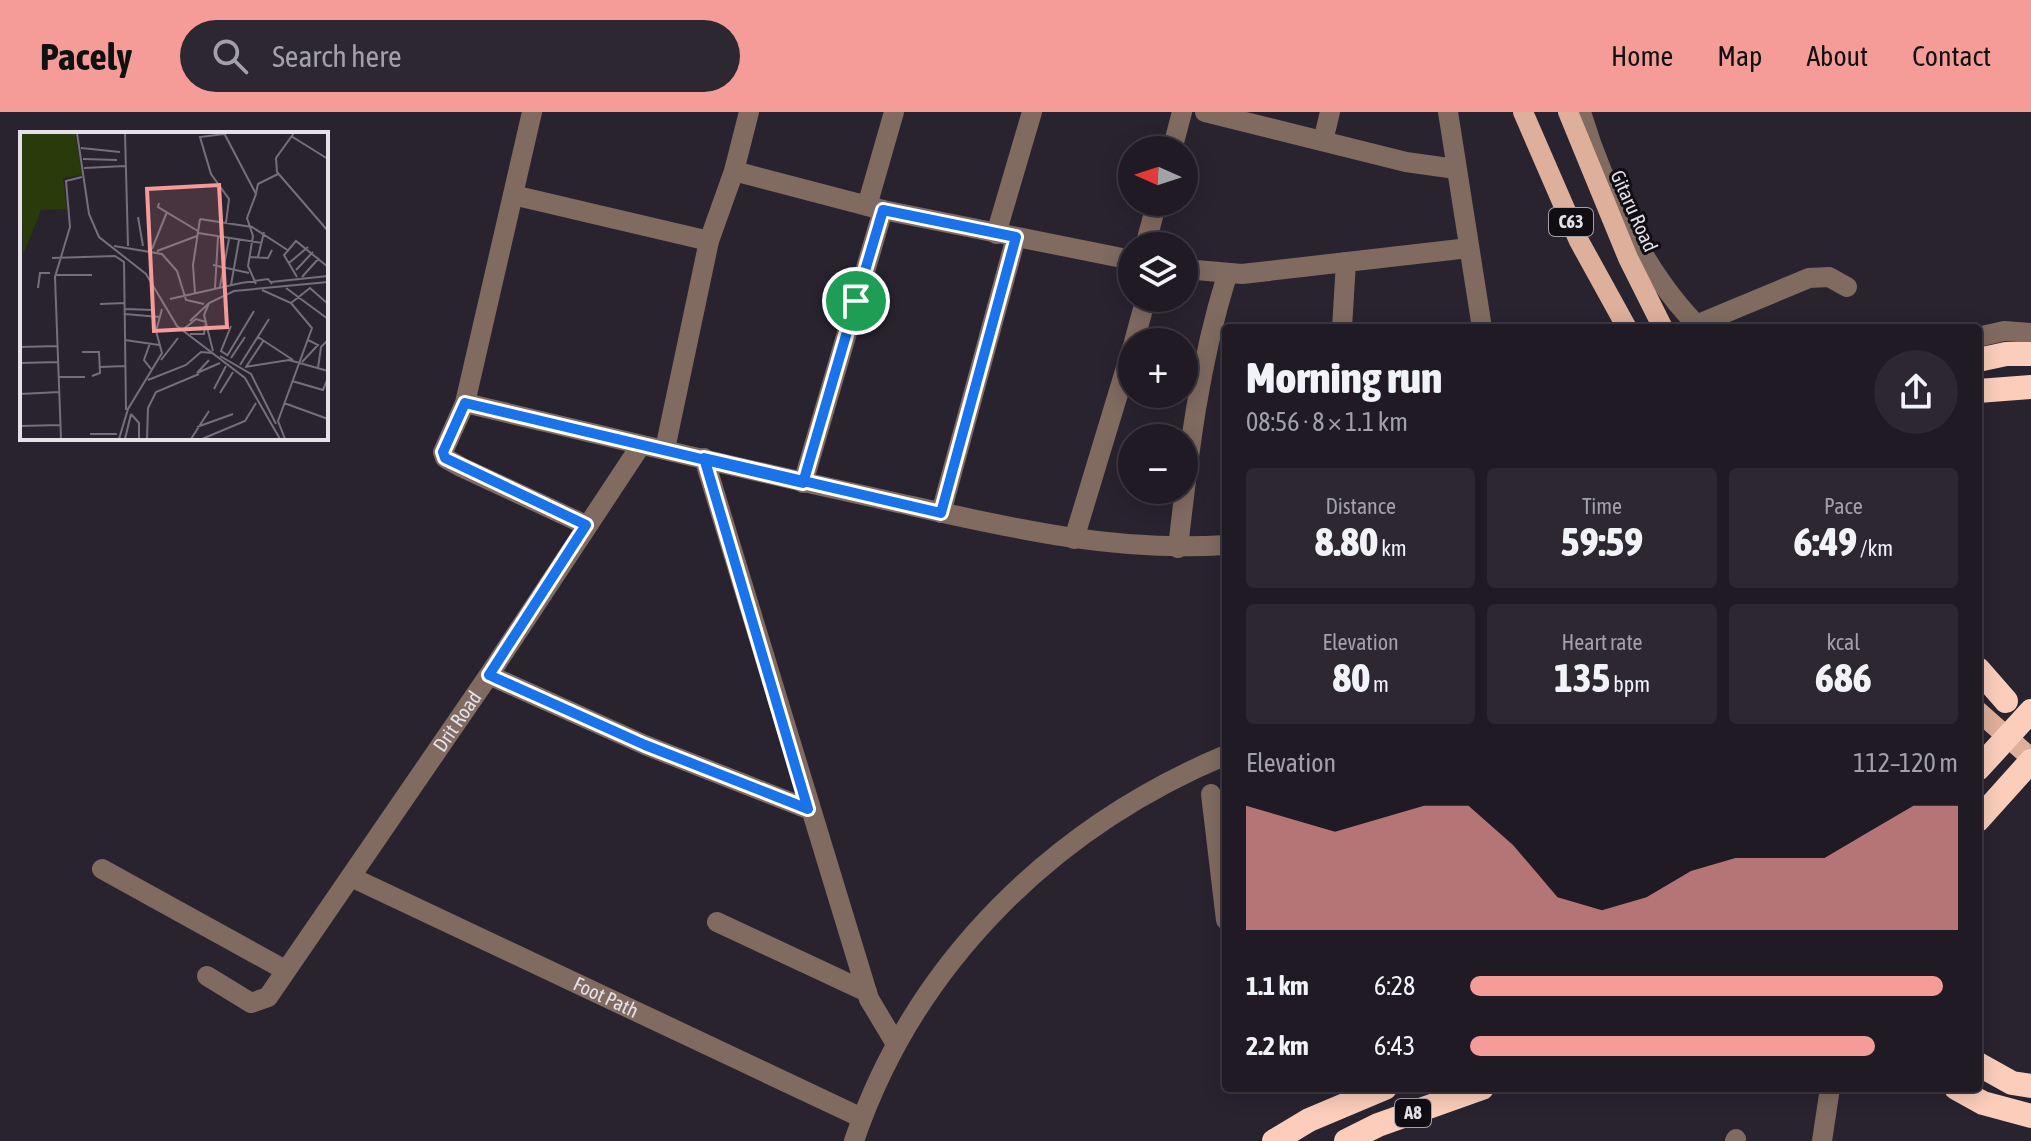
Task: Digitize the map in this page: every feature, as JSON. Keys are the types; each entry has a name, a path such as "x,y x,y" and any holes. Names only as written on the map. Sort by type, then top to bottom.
{"highway":[{"path":"1982,359 2006,354 2031,354"},
{"path":"1982,391 2031,387"},
{"path":"1982,674 2006,701"},
{"path":"1984,763 2031,711"},
{"path":"1982,817 2031,759"},
{"path":"1982,1066 2012,1083 2031,1086"},
{"name":"A8","path":"1274,1141 1309,1120 1376,1092"},
{"name":"A8","path":"1346,1141 1378,1125 1471,1092"},
{"path":"1963,1092 1983,1103 2031,1116"}],"main road":[{"name":"C63","path":"1523,112 1579,241 1625,324"},
{"name":"Gitaru Road","path":"1568,112 1628,258 1661,324"},
{"path":"1982,681 2031,721"},
{"path":"1982,715 2031,759"}],"street":[{"path":"532,112 465,403 443,452 445,458 586,525"},
{"path":"665,449 709,241 734,171 749,112"},
{"path":"803,483 875,208 894,112"},
{"path":"941,513 1032,112"},
{"path":"1176,136 1182,112"},
{"path":"1205,112 1406,162 1456,169"},
{"path":"1323,141 1330,112"},
{"path":"1448,112 1481,324"},
{"path":"1581,112 1598,162 1630,228 1674,299 1696,324"},
{"path":"734,171 875,208 1118,257"},
{"path":"513,195 709,241"},
{"path":"1198,271 1227,275 1469,248"},
{"path":"1342,324 1346,262"},
{"path":"1178,548 1196,394 1227,275"},
{"path":"1703,324 1809,278 1829,277 1847,287"},
{"path":"1982,336 2004,331 2031,333"},
{"path":"1074,539 1118,394"},
{"path":"465,403 803,483 1074,539 1125,546 1178,548 1222,545"},
{"name":"Drit Road","path":"207,976 251,1003 268,997 489,675 641,445"},
{"path":"704,458 808,809 867,992 872,1007 896,1044"},
{"path":"489,675 645,745 808,809"},
{"path":"854,1141 896,1044 939,976 1011,892 1066,845 1131,802 1222,757"},
{"path":"1205,764 1206,784 1218,796 1222,858"},
{"path":"102,869 285,970"},
{"name":"Foot Path","path":"351,877 862,1118"},
{"path":"717,922 867,992"},
{"path":"1822,1141 1829,1092"}],"route":[{"path":"856,301 803,483 704,458 465,403 443,452 445,458 586,525 489,675 645,745 808,809 704,458 803,483 941,513 1016,237 883,210 856,301"}]}
